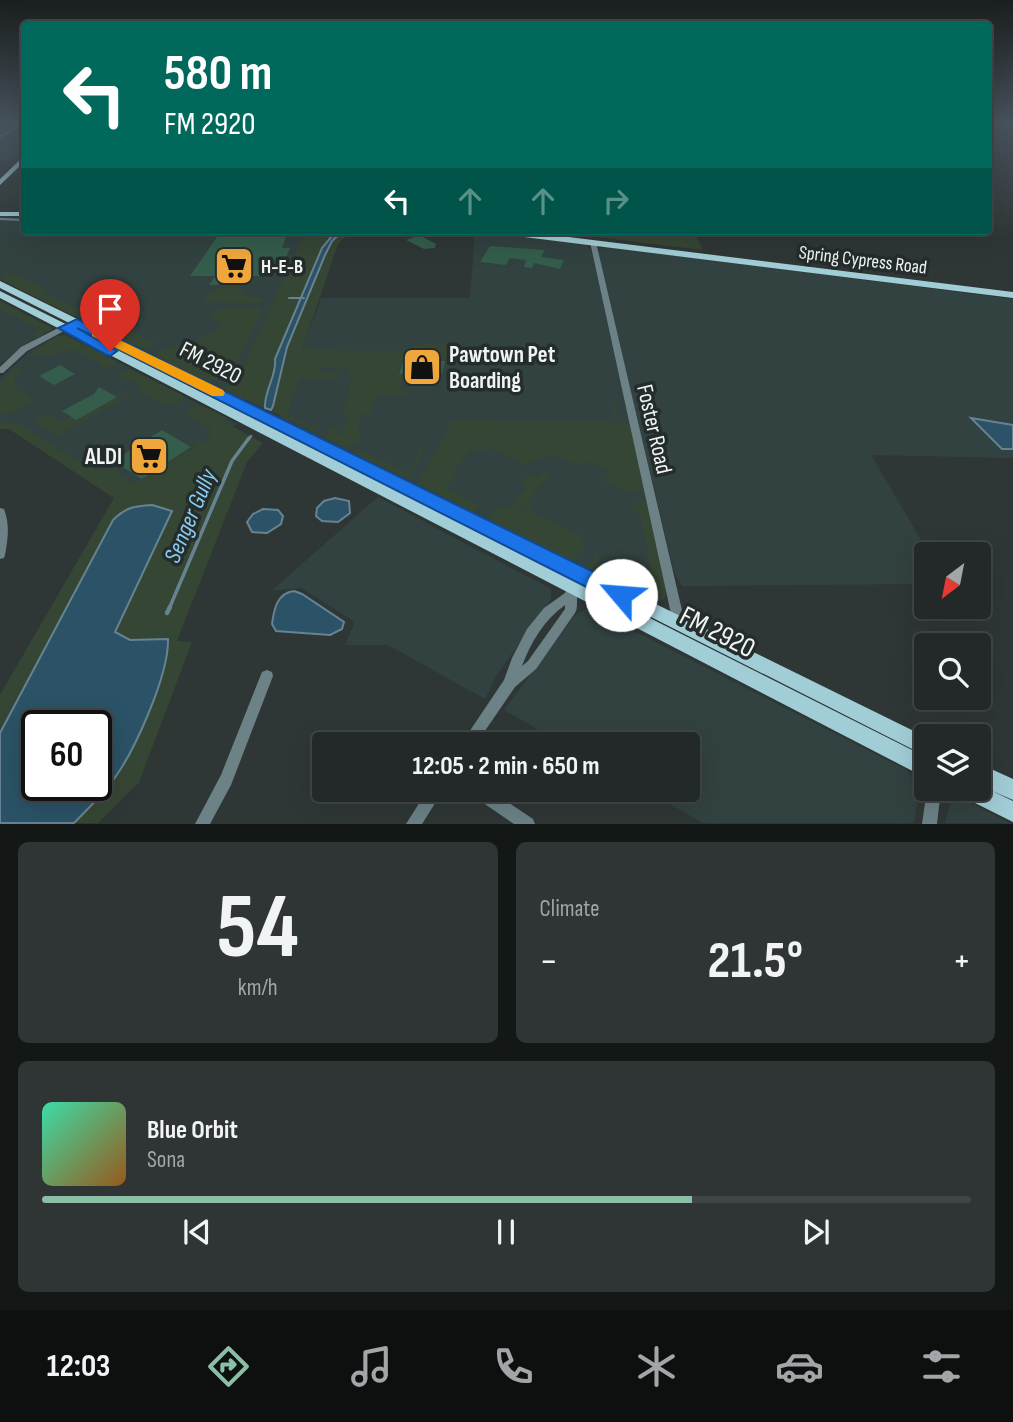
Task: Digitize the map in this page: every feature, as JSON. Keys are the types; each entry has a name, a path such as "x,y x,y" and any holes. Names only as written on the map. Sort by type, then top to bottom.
{"main road":[{"path":"0,173 13,161"},
{"path":"0,183 21,161"},
{"path":"0,214 21,214"},
{"name":"Spring Cypress Road","path":"534,235 1013,295"},
{"name":"FM 2920","path":"0,284 224,403"},
{"name":"FM 2920","path":"0,294 914,741"},
{"name":"FM 2920","path":"295,439 572,592 914,762"},
{"path":"991,779 1013,790"},
{"path":"991,801 1013,812"}],"street":[{"name":"Foster Road","path":"593,242 679,624"},
{"path":"0,371 23,349 77,323"},
{"path":"0,512 4,525 0,555"},
{"path":"476,732 510,683 531,665 563,621 570,610 572,592"},
{"path":"202,824 226,780 267,676"},
{"path":"929,824 932,801"},
{"path":"413,824 428,802"},
{"path":"495,802 528,824"}],"shaded area":[{"path":"0,217 21,217 21,235 315,235 243,399 0,279"},
{"path":"475,235 507,235 586,245 591,249 653,524 666,595 664,599 654,601 278,416 321,298 470,298"},
{"path":"605,247 1013,299 1013,458 871,455 922,542 914,542 914,584 682,586 674,572 598,255 600,249"},
{"path":"0,301 52,329 0,364"},
{"path":"66,335 237,424 122,498 9,429 0,429 0,378 30,351 57,336"},
{"path":"378,497 551,589 551,599 496,676 485,699 388,645 345,645 354,625 352,620 301,588 271,591"},
{"path":"589,608 907,770 914,782 914,801 917,801 914,823 703,823 666,802 700,802 700,732 542,732 504,710 576,614"},
{"path":"954,801 969,802 1010,823 945,823 950,804"}],"green space":[{"path":"304,235 348,235 338,244 302,350 401,351 421,344 460,344 460,358 400,361 397,373 402,374 401,390 412,395 376,395 371,414 361,415 358,426 360,440 347,448 324,438 332,426 339,427 337,435 343,433 348,415 342,415 352,379 349,378 349,370 324,367 316,371 335,372 342,378 299,379 287,414 314,427 310,432 309,428 226,391 226,386 240,373"},
{"path":"581,235 695,235 703,250"},
{"path":"11,273 48,289 44,294 51,297 57,295 55,298 68,305 73,303 71,306 78,310 118,297 121,299 112,305 74,316 0,279"},
{"path":"227,286 239,286 244,295 265,299 258,303 203,302 209,293"},
{"path":"150,295 163,296 158,299 158,296 139,300 115,320 122,321 118,325 154,342 161,340 153,345 126,342 91,324 93,320"},
{"path":"0,301 52,329 37,338 30,336 39,329 0,310"},
{"path":"217,309 262,309 241,354 225,375 216,380 207,381 195,377 157,356 158,352 172,346 192,343 218,329 220,323 210,318"},
{"path":"65,335 115,361 115,365 99,369 102,365 74,349 46,356 31,354 34,351 29,354 57,336 62,339 61,336"},
{"path":"15,368 22,369 14,380 15,388 30,397 31,401 10,414 0,415 0,384"},
{"path":"127,370 182,395 183,399 172,404 154,400 137,390 141,386 122,376 116,378 119,373"},
{"path":"127,394 134,398 126,397 60,434 62,439 33,421 47,414 62,421"},
{"path":"612,399 615,406 621,407 615,408 618,422 630,425 644,490 632,492 603,481 611,471 588,461 583,466 555,454 518,467 520,462 487,447 482,452 473,449 452,472 457,476 444,488 478,505 486,502 473,512 417,484 450,426 450,420 615,422"},
{"path":"203,406 227,418 224,422 263,443 247,462 177,641 192,642 139,782 98,823 0,823 0,695 114,498 9,429 0,429 0,422 21,425 82,464 107,471 111,468 135,484 194,447 192,445 198,440 206,443 212,430 185,414 191,407"},
{"path":"357,448 409,473 421,448 424,450 410,476 403,477 353,453"},
{"path":"543,472 550,475 527,501 533,504 530,509 544,516 513,502 527,486 521,482 529,474 537,478"},
{"path":"637,501 648,502 666,589 664,599 659,602 588,569 595,555 601,557 598,563 628,578 633,571 652,571 639,511 630,510"},
{"path":"512,503 582,536 580,539 587,543 577,557 570,560 491,521 492,513 500,505 507,509"}],"water":[{"path":"333,235 339,235 325,255 287,347 273,406 271,410 265,408 275,359 322,248"},
{"path":"971,418 1013,425 1013,449 1002,449"},
{"path":"335,498 349,501 350,513 338,522 322,521 316,516 317,508 324,501"},
{"path":"152,505 172,511 115,632 130,640 168,639 163,673 139,735 112,781 112,710 21,710 21,801 95,801 74,823 0,823 0,733 113,520 136,507"},
{"path":"263,509 278,510 283,516 281,524 267,533 252,532 247,522 253,514"},
{"path":"294,591 344,622 342,629 330,635 276,631 272,624 277,603 288,592"}],"building":[{"name":"H-E-B","path":"218,235 287,235 282,248 290,248 286,257 276,257 266,276 226,276 218,285 209,285 215,276 190,276"},
{"path":"419,235 436,244 435,248 424,249 406,240"},
{"path":"490,246 545,250 541,257 564,260 560,269 534,263 532,268 524,267 526,260 510,258 506,265 480,262"},
{"name":"Pawtown Pet Boarding","path":"403,361 445,361 442,374 399,374"},
{"path":"60,365 75,374 54,385 39,376"},
{"path":"99,387 117,397 76,420 62,411 94,394"},
{"name":"ALDI","path":"162,430 191,447 142,479 113,461"}],"waterway":[{"path":"0,219 21,220"},
{"path":"289,298 304,298"},
{"name":"Senger Gully","path":"248,440 251,436"},
{"name":"Senger Gully","path":"169,609 232,461 249,438"},
{"name":"Senger Gully","path":"167,613 169,609"}],"slow traffic":[{"path":"97,333 217,393"}],"place":[{"name":"H-E-B","path":"234,266"},
{"name":"Pawtown Pet Boarding","path":"422,367"},
{"name":"ALDI","path":"149,456"}],"route":[{"path":"110,351 65,328 77,323 621,595"}]}
